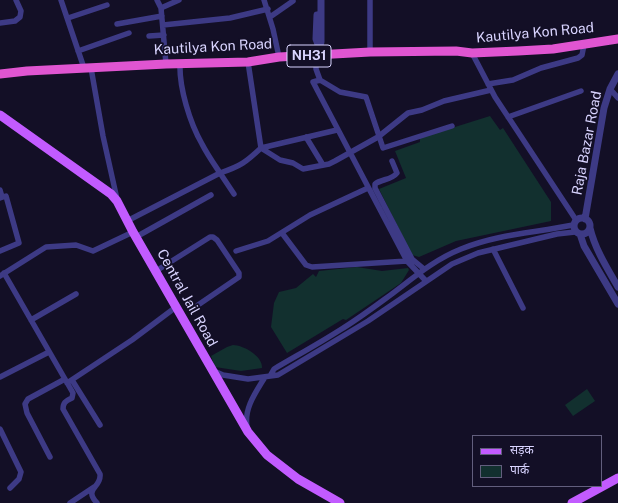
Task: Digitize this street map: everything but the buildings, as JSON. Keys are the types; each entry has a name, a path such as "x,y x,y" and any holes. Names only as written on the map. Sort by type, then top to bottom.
{"highway":[{"name":"Kautilya Kon Road","path":"0,74 27,71 180,63 248,62 317,52 456,51 472,53 553,49 618,39"}],"main road":[{"name":"Central Jail Road","path":"0,115 106,189 117,201 134,234 248,432 267,455 298,479 340,503"},
{"path":"602,487 618,478"},
{"path":"572,503 601,487"}],"street":[{"path":"0,23 15,21 20,17 21,11 16,0"},
{"path":"61,0 78,51 87,68 117,201"},
{"path":"157,0 161,8 166,64"},
{"path":"161,8 179,0"},
{"path":"264,0 268,9 279,57"},
{"path":"317,0 316,69 320,80 340,92 366,97 378,137 383,148 452,126"},
{"path":"317,52 321,40 321,0"},
{"path":"370,0 370,52"},
{"path":"270,17 293,1"},
{"path":"68,18 107,5"},
{"path":"163,26 230,18 268,9"},
{"path":"117,24 162,16"},
{"path":"78,51 129,33"},
{"path":"149,36 164,35"},
{"path":"488,84 513,80 541,68 578,58 582,55 584,45"},
{"path":"472,53 491,90 576,228 584,246 618,304"},
{"path":"248,62 261,148 280,160 293,163 303,169 329,164 378,137 408,113 422,110 444,101 491,90"},
{"path":"180,63 181,83 184,96 202,146 234,194"},
{"name":"Raja Bazar Road","path":"586,219 604,108 610,89 618,74"},
{"path":"320,80 313,82 349,153 407,261 421,271"},
{"path":"610,89 618,98"},
{"path":"508,117 581,91"},
{"path":"127,221 220,173 235,168 244,163 261,148 337,130"},
{"path":"306,137 323,165"},
{"path":"392,161 397,173 395,176 375,184 375,188 412,259 426,281"},
{"path":"236,250 264,242 282,233 310,215 368,188"},
{"path":"0,190 1,197 6,196 19,243 0,251"},
{"path":"100,425 49,352 31,320 1,275 46,247 76,245 93,251 134,234 211,194"},
{"path":"576,228 580,218 586,219 589,222 598,252 618,287"},
{"path":"248,432 246,413 267,376 274,369 341,330 388,297 421,271 460,250 486,240 524,232 553,229 576,228 587,232 590,228"},
{"path":"212,370 223,375 244,379 278,375 368,321 452,264 478,253 576,228"},
{"path":"282,233 306,265 312,267 407,261"},
{"path":"156,271 210,237 218,240 239,273 239,276 198,305"},
{"path":"493,249 523,308"},
{"path":"31,320 76,294"},
{"path":"50,457 27,413 25,404 28,399 68,380 132,340 176,307"},
{"path":"0,376 49,352"},
{"path":"68,380 73,396 65,402 63,409 100,474 101,479 94,487 70,503"},
{"path":"0,429 21,472 19,479 10,488"},
{"path":"94,487 91,495 97,503"}],"green space":[{"path":"490,116 500,130 503,128 551,202 551,221 456,241 419,257 412,255 379,189 406,178 395,151 420,142 420,138"},
{"path":"357,267 382,271 408,268 409,270 401,283 346,320 343,319 287,353 271,327 274,303 279,292 296,288 313,274 316,277 319,271"},
{"path":"233,345 247,349 256,355 262,368 241,371 215,367 211,356"},
{"path":"587,389 595,401 573,416 565,405"}]}
